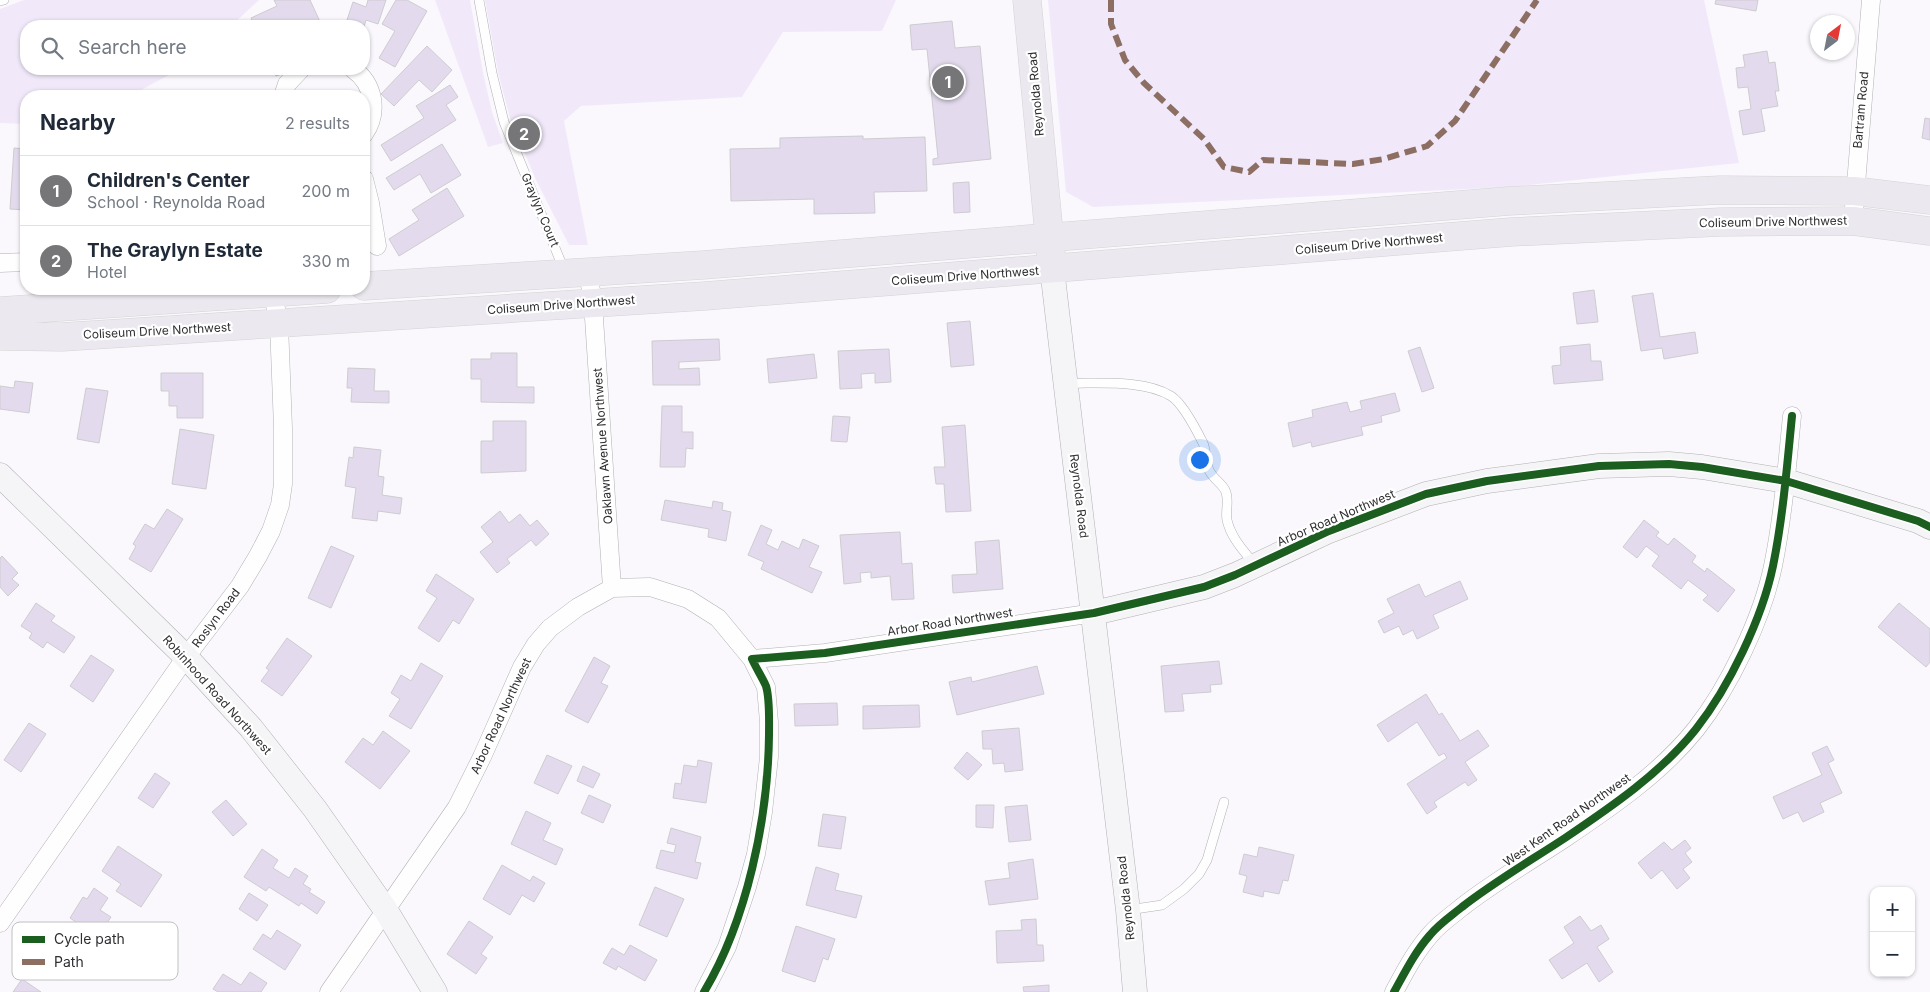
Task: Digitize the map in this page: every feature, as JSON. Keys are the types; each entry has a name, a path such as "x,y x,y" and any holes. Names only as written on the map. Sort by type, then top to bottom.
{"main road":[{"name":"Reynolda Road","path":"1027,0 1052,269"},
{"path":"370,286 703,265 1509,201 1720,190 1854,191 1930,200"},
{"name":"Coliseum Drive Northwest","path":"0,336 62,337 594,303 1511,232 1721,222 1853,221 1930,231"},
{"path":"0,311 208,295"}],"street":[{"name":"Bartram Road","path":"1853,221 1871,0"},
{"path":"285,90 287,84 295,75"},
{"path":"360,75 365,80 369,90"},
{"path":"370,94 372,99 370,121"},
{"path":"370,202 378,246"},
{"path":"0,263 20,262"},
{"name":"Reynolda Road","path":"1052,269 1094,613 1136,992"},
{"name":"Oaklawn Avenue Northwest","path":"576,273 594,303 612,588"},
{"name":"Roslyn Road","path":"0,923 186,657 240,586 271,531 280,505 283,428 279,324 274,295"},
{"name":"West Kent Road Northwest","path":"1394,992 1418,950 1446,920 1479,894 1611,806 1651,775 1695,730 1711,708 1729,678 1763,601 1772,568 1786,482 1792,416"},
{"name":"Arbor Road Northwest","path":"329,992 457,806 482,757 522,667 536,644 550,628 578,607 612,588 650,587 688,599 718,618 752,659 825,653 1094,613 1204,587 1329,530 1426,494 1487,481 1599,466 1669,464 1702,467 1786,482 1918,521 1930,527"},
{"name":"Robinhood Road Northwest","path":"3,483 186,657 257,735 315,809 385,909 435,992"},
{"path":"704,992 726,947 747,887 756,854 763,812 769,757 769,722 766,687 752,659"}],"lane":[{"path":"0,1 4,0"},
{"name":"Graylyn Court","path":"479,0 492,73 504,122 576,273"},
{"path":"1066,383 1136,385 1171,396 1189,418 1204,444 1208,460 1207,466 1210,473 1225,490 1228,502 1227,518 1231,532 1255,565"},
{"path":"1128,910 1162,905 1184,889 1199,874 1207,860 1224,802"}],"shaded area":[{"path":"24,0 259,0 237,20 20,20 20,75 169,75 141,90 20,90 20,124 0,123 0,9"},
{"path":"435,0 470,0 492,112 503,143 488,147"},
{"path":"485,0 896,0 882,31 783,32 742,97 581,106 564,121 588,245 569,245 536,180 510,118 498,72"},
{"path":"1048,0 1704,0 1739,163 1509,187 1093,207 1066,192"}],"building":[{"path":"274,0 310,0 319,20 252,20 251,18 277,6"},
{"path":"368,0 386,0 378,24 370,20 347,20 353,2 366,7"},
{"path":"396,0 407,0 427,11 395,67 379,58 395,31 382,24"},
{"path":"1716,0 1758,0 1756,11 1715,4"},
{"path":"952,21 955,48 980,46 991,159 933,165 933,159 938,158 927,49 912,50 910,25"},
{"path":"427,46 452,70 432,92 419,80 394,106 381,94"},
{"path":"1767,51 1769,63 1775,62 1779,91 1775,91 1778,106 1761,109 1765,131 1743,135 1739,111 1751,109 1748,87 1738,88 1736,68 1745,67 1743,55"},
{"path":"450,85 458,97 446,105 456,120 391,161 381,145 424,118 416,106"},
{"path":"1925,118 1930,119 1930,140 1922,138"},
{"path":"863,136 863,139 925,137 927,191 874,192 875,213 814,214 814,199 731,201 730,149 780,148 780,138"},
{"path":"442,144 461,175 431,193 420,174 394,190 386,178"},
{"path":"14,148 20,148 20,210 10,209"},
{"path":"969,182 970,212 954,213 953,183"},
{"path":"447,188 464,216 399,256 389,239 419,220 412,210"},
{"path":"1594,290 1598,322 1577,324 1573,293"},
{"path":"1653,293 1660,337 1695,332 1698,353 1664,359 1662,348 1641,351 1632,296"},
{"path":"970,321 974,365 951,367 947,323"},
{"path":"719,339 720,360 679,362 679,369 699,368 700,385 653,385 652,341"},
{"path":"1590,344 1591,361 1601,361 1603,380 1554,384 1552,366 1561,365 1560,347"},
{"path":"1420,347 1434,388 1422,392 1408,351"},
{"path":"889,349 891,382 875,383 875,373 861,374 862,388 840,389 838,351"},
{"path":"491,353 517,353 517,387 534,387 534,403 481,402 481,379 471,379 471,359 491,359"},
{"path":"814,354 817,378 769,383 767,359"},
{"path":"348,368 375,369 374,391 389,391 389,403 351,402 352,388 347,388"},
{"path":"161,373 203,373 203,418 177,418 177,406 169,406 169,391 161,391"},
{"path":"15,381 33,383 29,413 0,409 0,386 14,388"},
{"path":"86,388 108,391 99,443 77,439"},
{"path":"1395,393 1400,411 1381,416 1382,422 1361,427 1363,435 1312,447 1311,442 1293,447 1288,423 1313,417 1312,410 1347,402 1350,412 1362,409 1360,401"},
{"path":"662,406 682,406 682,432 693,432 693,449 686,448 685,467 660,467"},
{"path":"833,416 850,417 847,442 831,441"},
{"path":"493,421 526,421 526,471 481,473 481,441 493,441"},
{"path":"965,425 971,511 946,512 944,484 936,484 934,467 945,467 942,427"},
{"path":"180,429 214,435 206,489 172,484"},
{"path":"354,447 381,450 378,476 384,477 382,495 402,498 400,514 378,511 377,521 352,518 356,488 345,486 349,457 353,458"},
{"path":"665,500 712,508 713,501 723,503 722,510 731,512 726,541 708,537 709,529 661,520"},
{"path":"167,509 183,519 151,572 129,559 136,546 133,544 145,524 154,529"},
{"path":"500,511 509,523 520,514 530,526 537,520 549,534 536,546 531,540 507,559 510,563 497,573 480,552 493,542 481,527"},
{"path":"1644,520 1659,532 1656,536 1668,545 1674,538 1696,556 1692,562 1705,572 1707,568 1735,590 1718,612 1703,600 1708,595 1688,580 1681,589 1652,566 1659,556 1646,546 1637,558 1623,547"},
{"path":"761,525 772,530 766,544 778,550 782,541 799,549 803,539 819,546 809,567 822,572 812,593 761,569 764,562 748,555"},
{"path":"900,532 902,564 912,563 914,599 892,600 890,576 871,578 871,572 860,573 861,582 844,584 840,535"},
{"path":"999,540 1003,589 953,593 952,575 977,574 975,542"},
{"path":"331,546 354,556 331,608 308,598"},
{"path":"2,556 18,573 12,579 19,585 8,596 0,587 0,558"},
{"path":"436,574 474,599 459,624 453,620 439,642 418,628 437,598 426,591"},
{"path":"1460,581 1468,599 1433,615 1439,628 1417,639 1413,630 1403,635 1399,626 1384,633 1378,621 1394,613 1387,599 1419,584 1425,597"},
{"path":"36,603 55,616 51,621 75,637 64,653 47,642 43,648 29,638 32,633 21,626"},
{"path":"1899,603 1930,629 1930,662 1926,667 1878,627"},
{"path":"287,638 312,656 282,696 261,681 269,670 266,668"},
{"path":"91,655 114,670 93,702 70,686"},
{"path":"594,657 610,666 601,683 608,686 588,723 565,711"},
{"path":"1219,661 1222,684 1210,685 1211,692 1182,694 1184,711 1165,712 1161,666"},
{"path":"421,663 443,676 411,729 389,716 400,699 391,693 401,675 411,681"},
{"path":"1037,666 1044,694 957,715 949,682 971,677 972,682"},
{"path":"1426,694 1439,715 1442,713 1460,741 1478,730 1489,746 1465,762 1477,780 1468,786 1465,782 1434,802 1437,807 1427,814 1407,784 1447,758 1444,753 1439,756 1417,722 1388,742 1377,725"},
{"path":"837,703 838,725 795,726 794,704"},
{"path":"919,705 920,727 863,729 863,706"},
{"path":"29,723 46,734 21,772 4,760"},
{"path":"1019,728 1023,770 1005,772 1004,763 993,764 992,749 983,749 982,731"},
{"path":"383,731 410,751 380,789 345,762 363,738 373,745"},
{"path":"1827,746 1834,760 1828,763 1842,793 1820,803 1824,812 1803,822 1798,812 1783,819 1773,797 1822,775 1812,753"},
{"path":"967,752 982,765 968,780 954,768"},
{"path":"547,755 572,766 558,794 534,783"},
{"path":"698,760 712,763 706,803 673,798 675,783 681,784 684,765 697,767"},
{"path":"583,766 600,774 593,788 577,781"},
{"path":"155,773 170,783 153,808 138,798"},
{"path":"589,795 611,805 603,823 581,813"},
{"path":"226,800 247,824 233,836 212,812"},
{"path":"976,805 994,805 993,828 976,827"},
{"path":"1027,805 1031,840 1009,842 1005,807"},
{"path":"526,811 551,823 543,840 563,849 556,865 511,844"},
{"path":"823,814 846,817 841,849 818,846"},
{"path":"671,828 701,837 695,862 701,863 697,879 656,868 661,850 674,853 676,845 667,843"},
{"path":"1685,840 1691,848 1685,853 1692,862 1683,869 1690,878 1677,889 1662,870 1651,879 1638,863 1664,842 1672,850"},
{"path":"118,846 162,875 141,907 116,891 121,884 102,871"},
{"path":"1259,847 1294,855 1288,881 1283,880 1279,894 1264,891 1263,897 1243,892 1247,876 1239,874 1244,854 1257,857"},
{"path":"262,849 278,860 273,868 289,878 295,868 308,876 303,884 311,889 309,892 325,902 317,914 301,903 299,906 269,887 266,891 244,877"},
{"path":"1033,859 1038,899 989,905 985,881 1010,878 1008,863"},
{"path":"502,865 530,881 533,876 545,883 534,902 522,895 510,915 483,899"},
{"path":"816,867 839,874 835,890 862,896 856,918 806,905"},
{"path":"655,887 684,899 667,937 639,925"},
{"path":"94,888 108,898 100,910 111,917 108,922 76,922 70,918 83,897 87,899"},
{"path":"249,893 268,905 257,921 239,909"},
{"path":"1580,916 1591,931 1601,925 1609,939 1597,947 1613,972 1599,982 1587,963 1562,979 1549,960 1574,943 1564,927"},
{"path":"1036,919 1037,945 1043,945 1044,961 997,963 996,931 1022,930 1021,920"},
{"path":"469,921 493,937 481,954 487,958 476,974 447,954"},
{"path":"796,926 835,939 828,960 823,958 815,982 782,971"},
{"path":"277,930 301,945 285,970 253,949 263,934 271,939"},
{"path":"630,945 657,960 645,981 618,966 616,970 603,963 612,948 624,955"},
{"path":"250,972 267,983 261,992 218,992 213,989 223,974 241,985"},
{"path":"21,980 23,980 41,992 13,992"},
{"path":"1049,985 1049,992 1024,992 1023,987"}],"marked path":[{"path":"1111,0 1111,24 1125,60 1144,83 1204,139 1224,167 1249,172 1263,160 1353,164 1384,159 1427,146 1455,121 1537,0"}],"cycle path":[{"path":"1394,992 1410,962 1430,935 1441,924 1487,889 1582,826 1635,788 1682,745 1708,712 1743,652 1753,630 1768,586 1779,529 1792,416"},
{"path":"704,992 719,964 743,901 752,868 764,800 768,767 768,697 766,686 752,659 825,653 1094,613 1204,587 1235,575 1329,531 1426,494 1487,481 1599,466 1669,464 1702,467 1786,481 1918,521 1930,527"}],"place":[{"name":"Children's Center","path":"948,82"},
{"name":"The Graylyn Estate","path":"524,134"}]}
